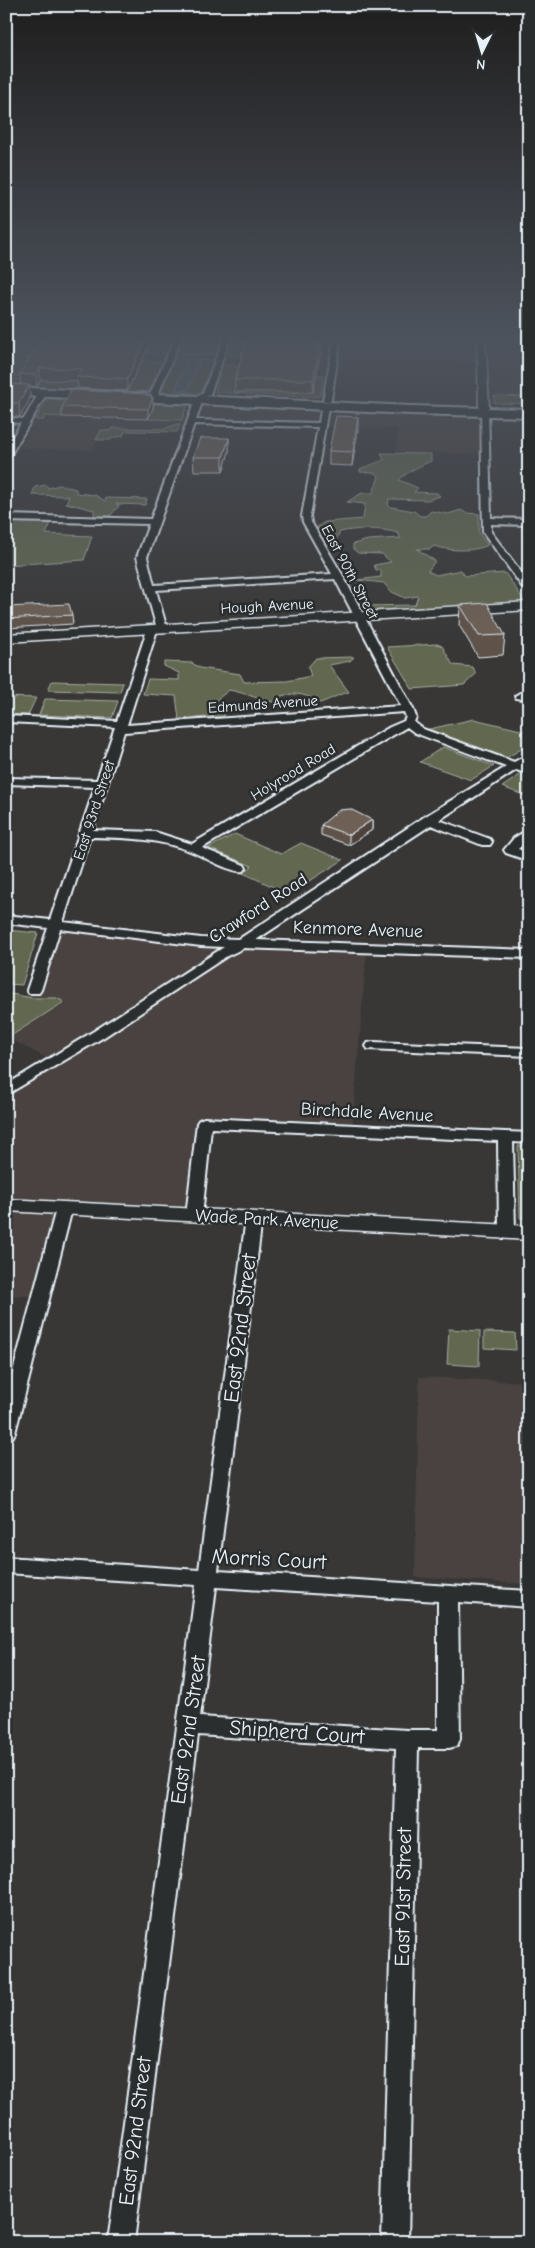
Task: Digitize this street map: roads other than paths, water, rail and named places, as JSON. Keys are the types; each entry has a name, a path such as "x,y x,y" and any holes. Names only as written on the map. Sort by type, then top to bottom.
{"street":[{"path":"157,629 150,588 142,557 185,440"},
{"name":"East 90th Street","path":"319,440 306,516 307,522 338,576 408,710"},
{"path":"485,440 487,532 529,590"},
{"path":"6,456 10,442"},
{"path":"6,518 155,522"},
{"path":"486,521 529,522"},
{"path":"150,588 338,576"},
{"name":"Hough Avenue","path":"6,638 529,606"},
{"name":"East 93rd Street","path":"34,990 121,726 157,629"},
{"path":"408,710 411,717 408,723 419,731 529,771"},
{"name":"Edmunds Avenue","path":"6,719 121,726 408,710"},
{"name":"Holyrood Road","path":"193,848 394,729 408,723"},
{"name":"Crawford Road","path":"6,1091 99,1034 222,954 243,943 428,820 529,757"},
{"path":"6,781 103,784"},
{"path":"428,820 486,842"},
{"path":"86,833 155,836 193,848 240,868"},
{"path":"529,833 510,850 529,857"},
{"name":"Kenmore Avenue","path":"6,919 201,942 529,954"},
{"path":"373,1046 529,1052"},
{"name":"Birchdale Avenue","path":"194,1216 204,1123 529,1138"},
{"path":"505,1137 506,1232"},
{"name":"Wade Park Avenue","path":"6,1206 529,1233"},
{"path":"6,1433 64,1209"},
{"name":"East 92nd Street","path":"121,2242 254,1218"},
{"name":"Morris Court","path":"6,1565 208,1580 529,1599"},
{"path":"407,1739 449,1739 448,1593"},
{"name":"Shipherd Court","path":"188,1725 407,1739"},
{"name":"East 91st Street","path":"395,2242 407,1739"}]}
